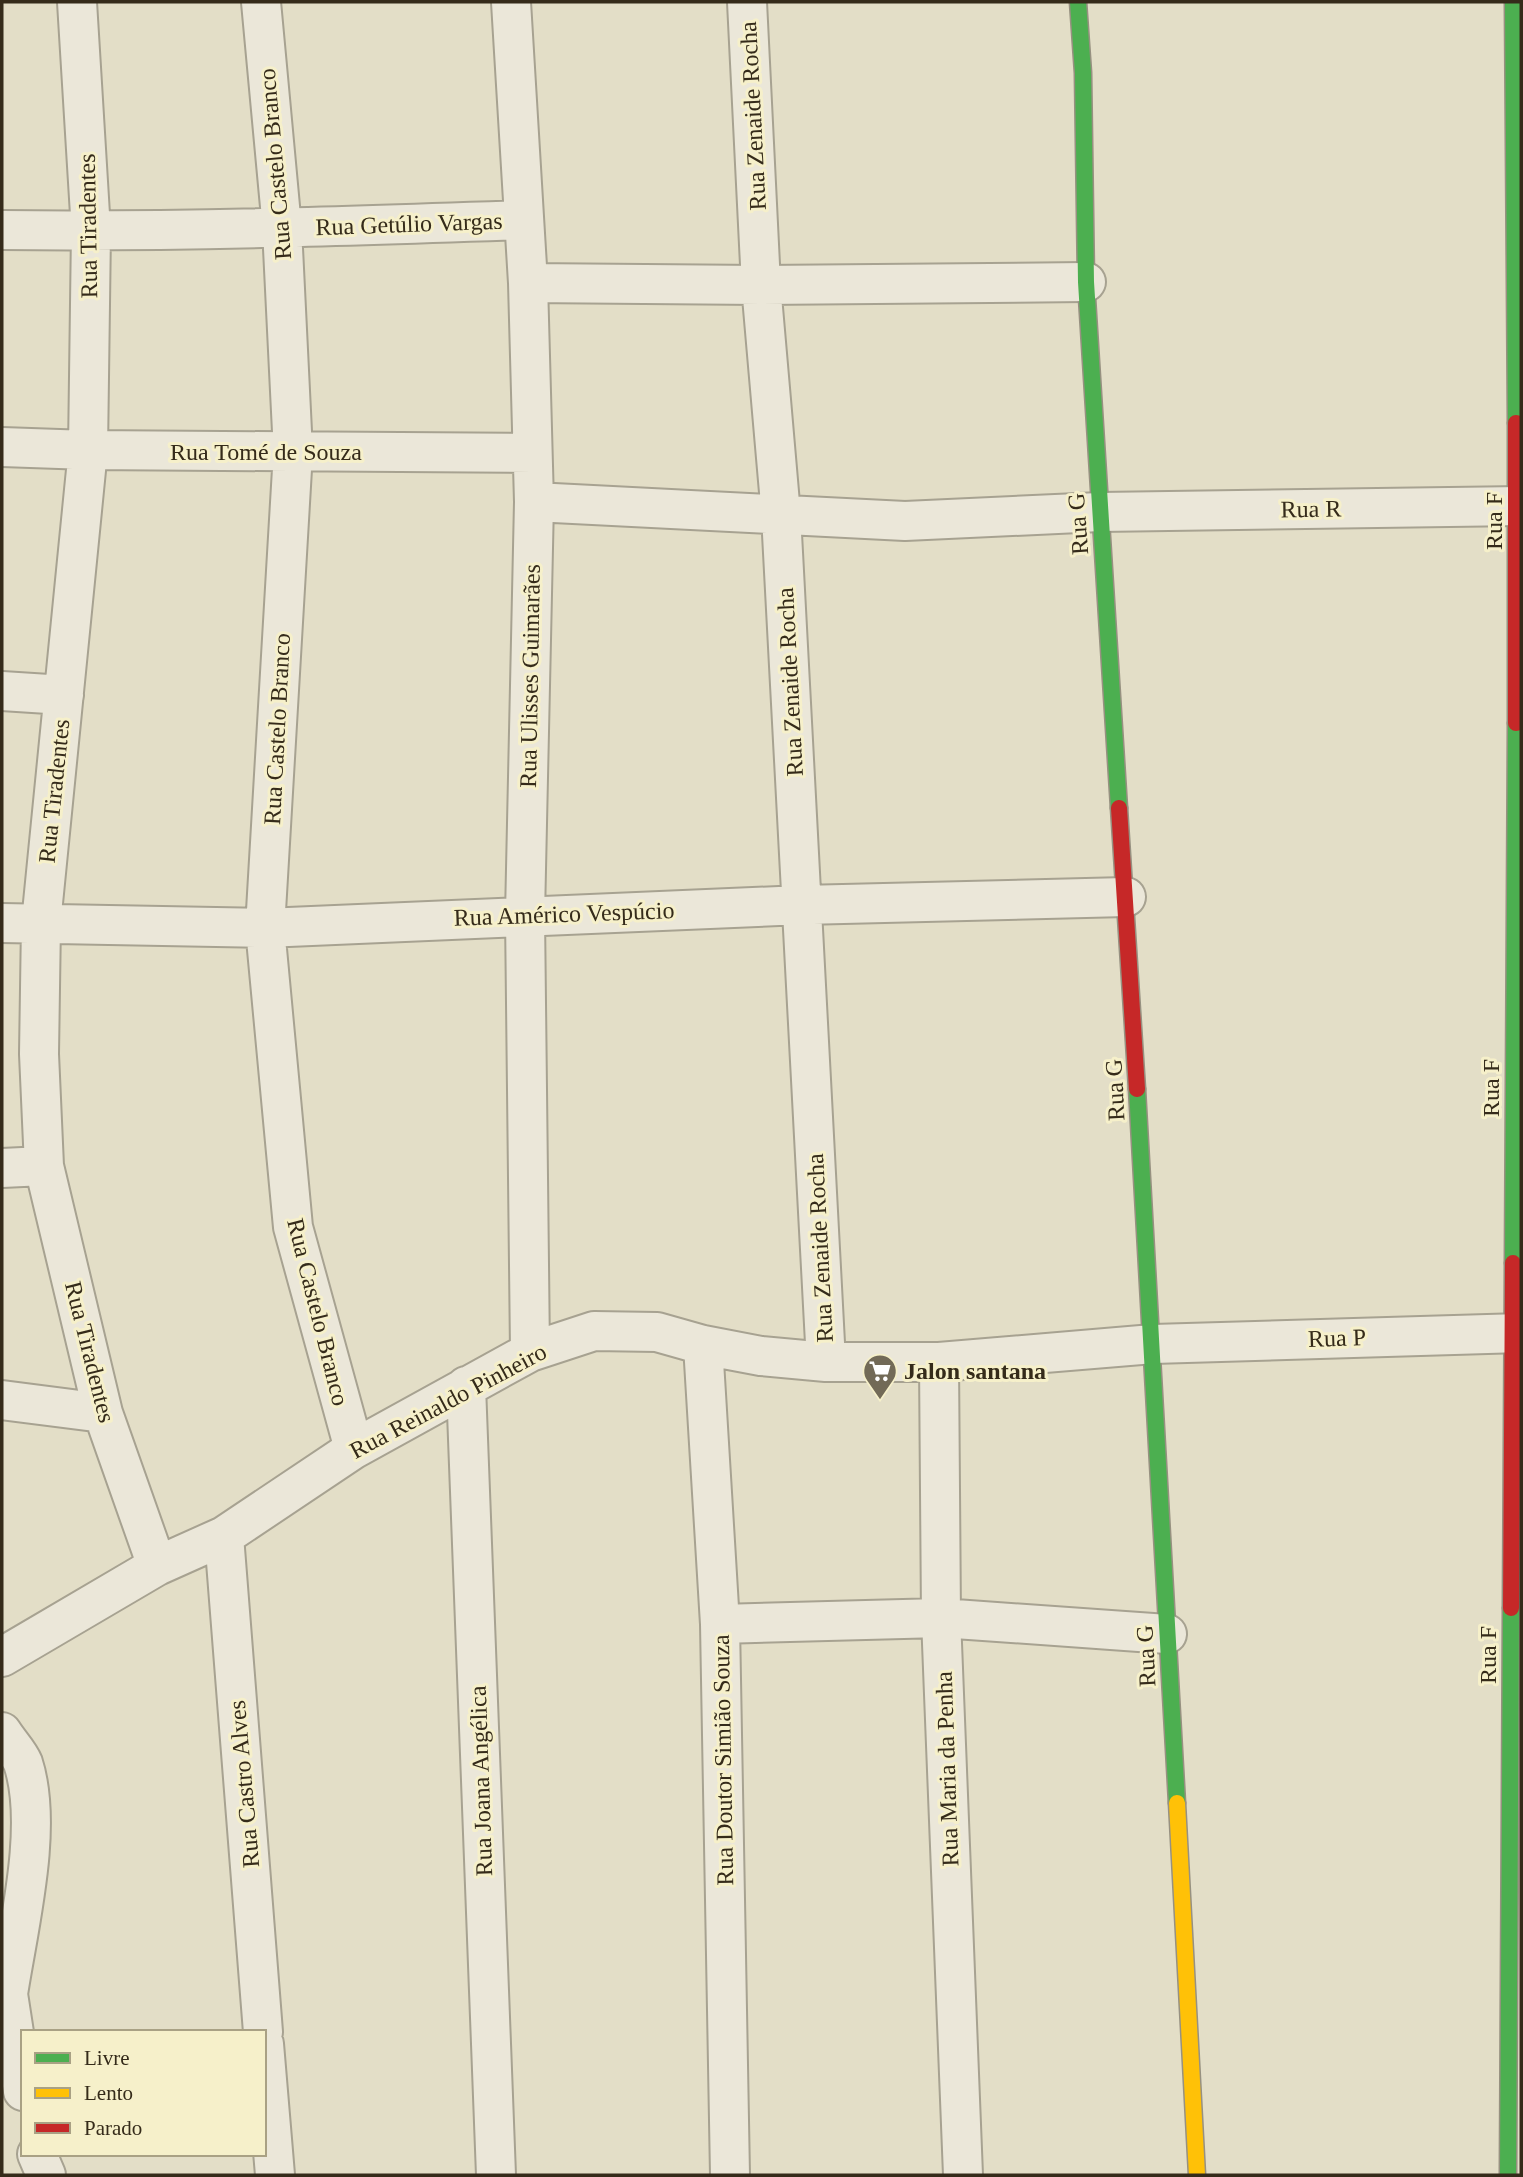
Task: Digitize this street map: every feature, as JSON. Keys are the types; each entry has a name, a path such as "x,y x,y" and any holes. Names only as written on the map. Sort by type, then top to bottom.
{"street":[{"name":"Rua Tiradentes","path":"77,2 91,231 88,450 41,923 39,1054 44,1166 103,1413 157,1566"},
{"name":"Rua Castelo Branco","path":"261,2 282,228 293,452 265,928 293,1227 354,1449"},
{"name":"Rua Ulisses Guimarães","path":"511,2 528,283 534,502 524,915 530,1352"},
{"name":"Rua Zenaide Rocha","path":"747,2 761,285 781,515 826,1362"},
{"name":"Rua G","path":"1078,2 1083,73 1086,282 1153,1344 1197,2175"},
{"name":"Rua F","path":"1508,2175 1517,1333 1519,506 1513,2"},
{"name":"Rua Getúlio Vargas","path":"2,230 282,228 523,220"},
{"path":"528,283 761,285 1086,282"},
{"name":"Rua Tomé de Souza","path":"2,447 531,453"},
{"name":"Rua R","path":"534,502 905,521 1100,512 1519,506"},
{"path":"2,691 64,695"},
{"name":"Rua Américo Vespúcio","path":"2,923 265,928 524,915 1126,897"},
{"path":"2,1168 44,1166"},
{"name":"Rua Reinaldo Pinheiro","path":"2,1657 157,1566 224,1536 354,1449 530,1352 593,1331 657,1332 703,1345 761,1356 826,1362 939,1362 1153,1344"},
{"name":"Rua P","path":"1153,1344 1517,1333"},
{"name":"Rua Doutor Simião Souza","path":"703,1345 720,1624 730,2175"},
{"name":"Rua Maria da Penha","path":"939,1362 941,1618 963,2175"},
{"name":"Rua Joana Angélica","path":"467,1387 496,2175"},
{"path":"2,1400 103,1413"},
{"name":"Rua Castro Alves","path":"224,1536 263,2030"},
{"path":"720,1624 941,1618 1167,1633"},
{"path":"2,1732 23,1762 32,1816 27,1868 5,1992 21,2080"},
{"path":"266,2068 275,2175"},
{"path":"38,2156 46,2175"}],"traffic: fast":[{"path":"1078,2 1083,73 1086,282 1119,808"},
{"path":"1513,2 1516,423"},
{"path":"1513,1263 1516,723"},
{"path":"1137,1089 1177,1803"},
{"path":"1508,2175 1511,1608"}],"traffic: slow":[{"path":"1177,1803 1197,2175"}],"traffic: jam":[{"path":"1516,423 1516,723"},
{"path":"1119,808 1137,1089"},
{"path":"1511,1608 1513,1263"}],"place":[{"name":"Jalon santana","path":"880,1401"}]}
